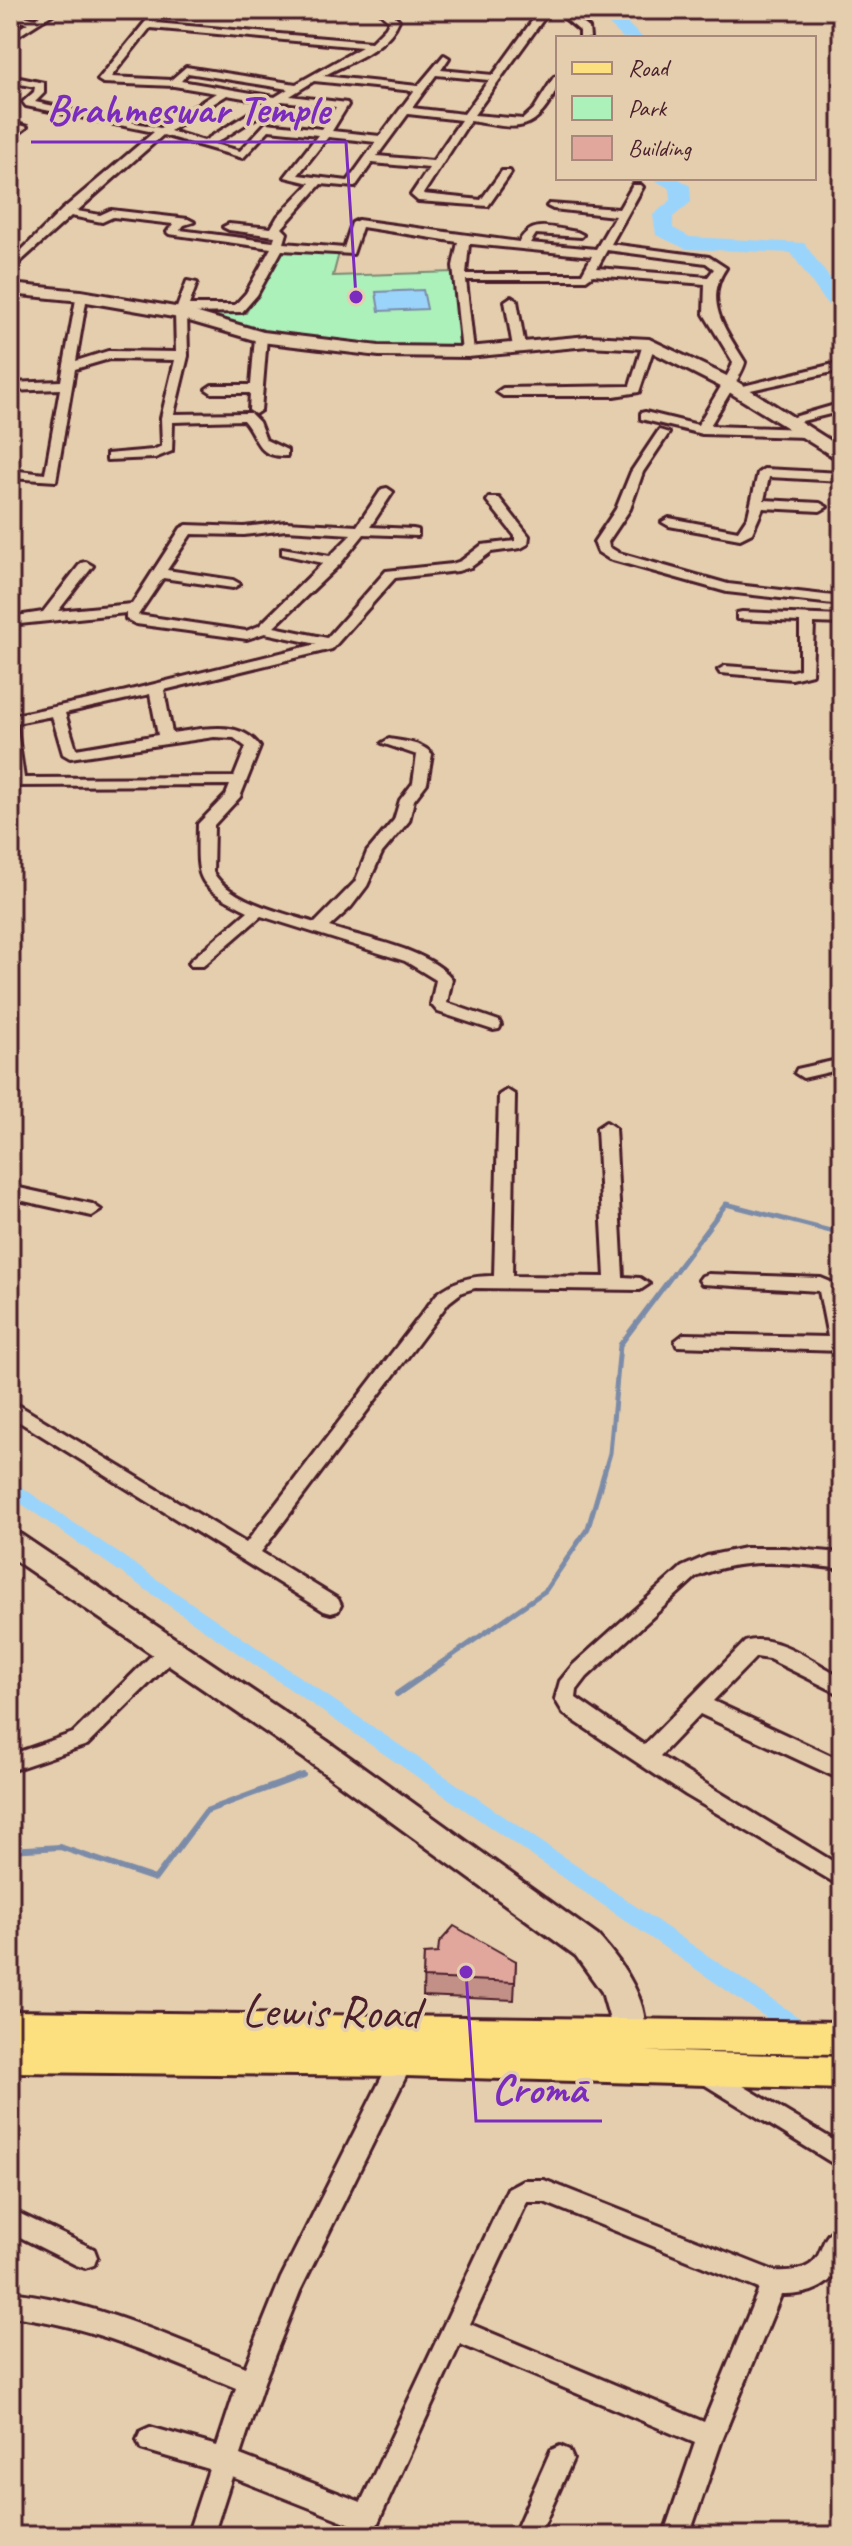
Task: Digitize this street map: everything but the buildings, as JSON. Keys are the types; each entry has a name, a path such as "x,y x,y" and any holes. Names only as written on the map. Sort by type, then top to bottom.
{"main road":[{"name":"Lewis Road","path":"10,2027 97,2042 171,2043 406,2046 629,2035 842,2038"},
{"name":"Lewis Road","path":"10,2056 97,2042"},
{"name":"Lewis Road","path":"406,2046 702,2071 842,2073"}],"street":[{"path":"10,38 54,10"},
{"path":"160,10 103,80 174,83 278,99 343,105 290,177 351,185 444,58"},
{"path":"205,145 312,78 373,45 391,28 394,20 383,10"},
{"path":"545,10 468,117 417,195 422,199 429,217 464,240 709,260 720,268 711,281 710,314 739,362 732,386 702,430"},
{"path":"560,10 585,30 585,36"},
{"path":"10,15 37,22"},
{"path":"148,25 373,45"},
{"path":"174,83 186,70 297,87"},
{"path":"434,72 496,78"},
{"path":"312,78 421,89"},
{"path":"10,79 40,85 39,93 28,102 30,104 141,125 243,155 266,126 383,140"},
{"path":"404,110 513,123 530,121 556,82"},
{"path":"10,268 66,212 160,132 225,92"},
{"path":"10,125 22,127 10,137"},
{"path":"369,159 437,165"},
{"path":"66,212 102,219 111,213 181,221 173,232 280,240 349,252 358,223 429,217 484,204 506,173"},
{"path":"182,311 238,309 251,295 280,240 276,229 282,218 318,181"},
{"path":"592,271 600,250 637,187"},
{"path":"553,206 621,213"},
{"path":"523,245 534,230 577,235"},
{"path":"464,240 459,266 468,352"},
{"path":"549,279 556,249"},
{"path":"461,277 578,279 592,271 711,281"},
{"path":"112,457 164,452 170,442 167,418 182,356 182,311 191,283"},
{"path":"11,293 81,296 182,311 261,337 379,351 468,352 588,341 649,344 732,386 842,456"},
{"path":"10,474 51,478 81,296"},
{"path":"511,301 519,347"},
{"path":"255,410 261,337"},
{"path":"503,392 614,392 635,389 649,344"},
{"path":"69,367 108,355 182,356"},
{"path":"732,386 842,366"},
{"path":"10,387 66,385"},
{"path":"212,389 257,389"},
{"path":"786,421 842,407"},
{"path":"167,418 246,416 253,422 256,437 262,444 282,453"},
{"path":"645,416 702,430 806,433"},
{"path":"663,433 637,472 623,509 601,542 603,549 614,556 727,588 842,601"},
{"path":"669,522 740,535 748,528 759,504 761,476 768,472 842,477"},
{"path":"387,492 362,529 335,561 264,629 247,635 136,620 131,616 186,531 192,528 244,531 286,526 362,529 413,533"},
{"path":"239,781 13,782 10,722 321,648 331,643 391,574 453,568 466,564 487,548 521,544 522,536 494,501"},
{"path":"759,504 820,507"},
{"path":"287,551 335,561"},
{"path":"47,616 86,566"},
{"path":"159,573 233,584"},
{"path":"10,621 136,608"},
{"path":"742,616 842,620"},
{"path":"725,670 792,675 807,671 807,620"},
{"path":"264,629 331,643"},
{"path":"156,688 166,738"},
{"path":"57,710 70,754 210,733 241,734 250,740 253,747 233,797 206,824 205,872 220,891 258,910 426,965 444,979 439,1004 493,1025"},
{"path":"317,929 345,904 362,883 375,852 401,821 407,800 420,783 425,754 417,748 389,743"},
{"path":"197,963 258,910"},
{"path":"803,1073 842,1064"},
{"path":"503,1281 507,1095"},
{"path":"606,1128 614,1284"},
{"path":"10,1192 92,1210"},
{"path":"684,1341 840,1344 829,1294 821,1284 708,1280"},
{"path":"249,1554 443,1298 456,1288 474,1282 503,1281 640,1284"},
{"path":"10,1407 331,1605"},
{"path":"10,1542 316,1750 587,1946 607,1966 617,1985 627,2009 629,2035"},
{"path":"842,1561 769,1554 725,1558 704,1564 689,1572 580,1671 567,1687 565,1699 571,1708 842,1878"},
{"path":"646,1756 752,1648 773,1651 842,1687"},
{"path":"13,1763 80,1739 170,1650"},
{"path":"696,1703 842,1771"},
{"path":"200,2536 251,2382 296,2272 406,2046"},
{"path":"702,2071 842,2158"},
{"path":"150,2440 224,2461 363,2526 516,2196 532,2190 544,2191 774,2283 808,2284 819,2275 842,2236"},
{"path":"10,2220 85,2257"},
{"path":"676,2536 710,2437 774,2283"},
{"path":"10,2304 42,2305 130,2334 251,2382"},
{"path":"454,2329 710,2437"},
{"path":"526,2536 560,2459"}],"green space":[{"path":"280,248 339,253 333,276 454,272 462,350 397,350 265,334 204,314 204,311 246,313"}],"water":[{"path":"423,290 427,309 379,311 376,292"}],"waterway":[{"path":"603,10 632,36"},
{"path":"666,180 680,186 681,202 663,215 663,231 686,243 797,247 842,307"},
{"path":"443,1662 545,1591 588,1528 610,1453 620,1345 726,1204 842,1234"},
{"path":"10,1486 842,2060"},
{"path":"397,1694 446,1660"},
{"path":"10,1850 60,1847 155,1879 206,1811 303,1775"}],"place":[{"name":"Brahmeswar Temple","path":"356,297"},
{"name":"Cromā","path":"466,1972"}]}
